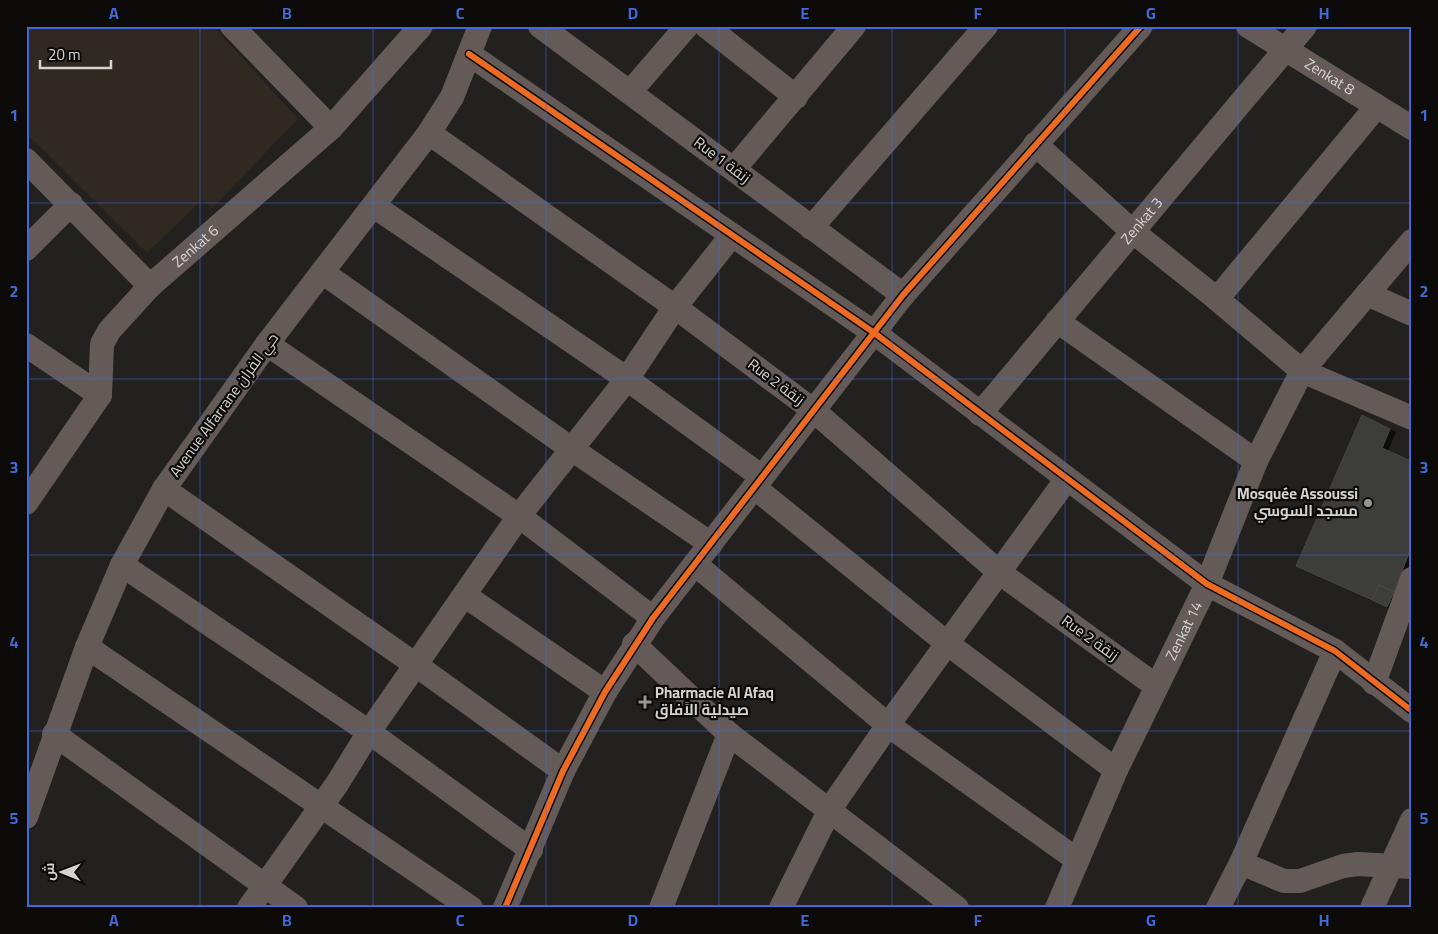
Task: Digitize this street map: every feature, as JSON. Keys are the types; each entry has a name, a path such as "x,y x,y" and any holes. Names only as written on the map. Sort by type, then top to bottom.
{"street":[{"name":"Zenkat 6","path":"100,395 102,344 109,330 150,286 331,128 421,26"},
{"name":"Avenue Alfarrane حي الفران","path":"26,817 54,734 87,647 122,566 164,489 267,344 429,133 452,96 480,26"},
{"path":"630,92 687,26"},
{"path":"706,26 796,97"},
{"path":"811,228 986,26"},
{"path":"507,907 563,771 634,644 903,295 1140,26"},
{"name":"Zenkat 8","path":"1248,26 1412,128"},
{"name":"Zenkat 3","path":"980,414 1305,26"},
{"name":"Rue 1 زنقة","path":"545,27 903,295"},
{"path":"734,169 853,27"},
{"path":"242,30 331,128"},
{"path":"470,54 873,332 1066,480 1207,584 1335,652 1412,711"},
{"path":"1217,299 1377,106"},
{"name":"Rue 2 زنقة","path":"429,133 675,307 813,410 1000,573 1156,686"},
{"path":"1035,144 1132,231 1217,299 1302,371 1412,418"},
{"path":"26,160 150,286"},
{"path":"26,249 71,204"},
{"path":"374,206 628,379 758,482 948,644 1116,770"},
{"path":"250,908 322,806 369,732 520,516 628,379 675,307 732,235"},
{"name":"Zenkat 14","path":"1057,908 1076,859 1116,770 1207,584 1256,460 1302,371 1412,241"},
{"path":"322,272 573,450 711,544"},
{"path":"1367,294 1412,314"},
{"path":"1057,320 1256,460"},
{"path":"267,344 520,516 653,618"},
{"path":"26,345 100,395 26,503"},
{"path":"782,908 830,809 888,725 1066,480"},
{"path":"164,489 416,664 563,771"},
{"path":"695,564 888,725 1076,859"},
{"path":"122,566 369,732 530,850"},
{"path":"1374,683 1412,579"},
{"path":"464,595 606,692"},
{"path":"634,644 729,734 830,809 957,908"},
{"path":"87,647 471,908"},
{"path":"1218,908 1241,863 1335,652"},
{"path":"54,734 264,887 296,908"},
{"path":"661,908 729,734"},
{"path":"1372,908 1402,866 1412,820"},
{"path":"1241,863 1284,881 1300,881 1351,865 1402,866"}],"shaded area":[{"path":"26,26 213,26 298,119 212,208 202,200 147,253 26,133"}],"building":[{"name":"Mosquée Assoussi مسجد السوسي","path":"1362,415 1390,429 1382,448 1411,461 1412,458 1412,545 1394,592 1379,585 1372,600 1296,566"},
{"path":"1379,585 1394,592 1387,607 1372,600"}],"cycle path":[{"path":"505,908 563,771 605,692 653,618 903,295 1141,26"},
{"path":"469,54 873,332 1207,584 1335,651 1412,711"}],"place":[{"name":"Mosquée Assoussi مسجد السوسي","path":"1368,503"},
{"name":"Pharmacie Al Afaq صيدلية الاًفاق","path":"645,702"}]}
